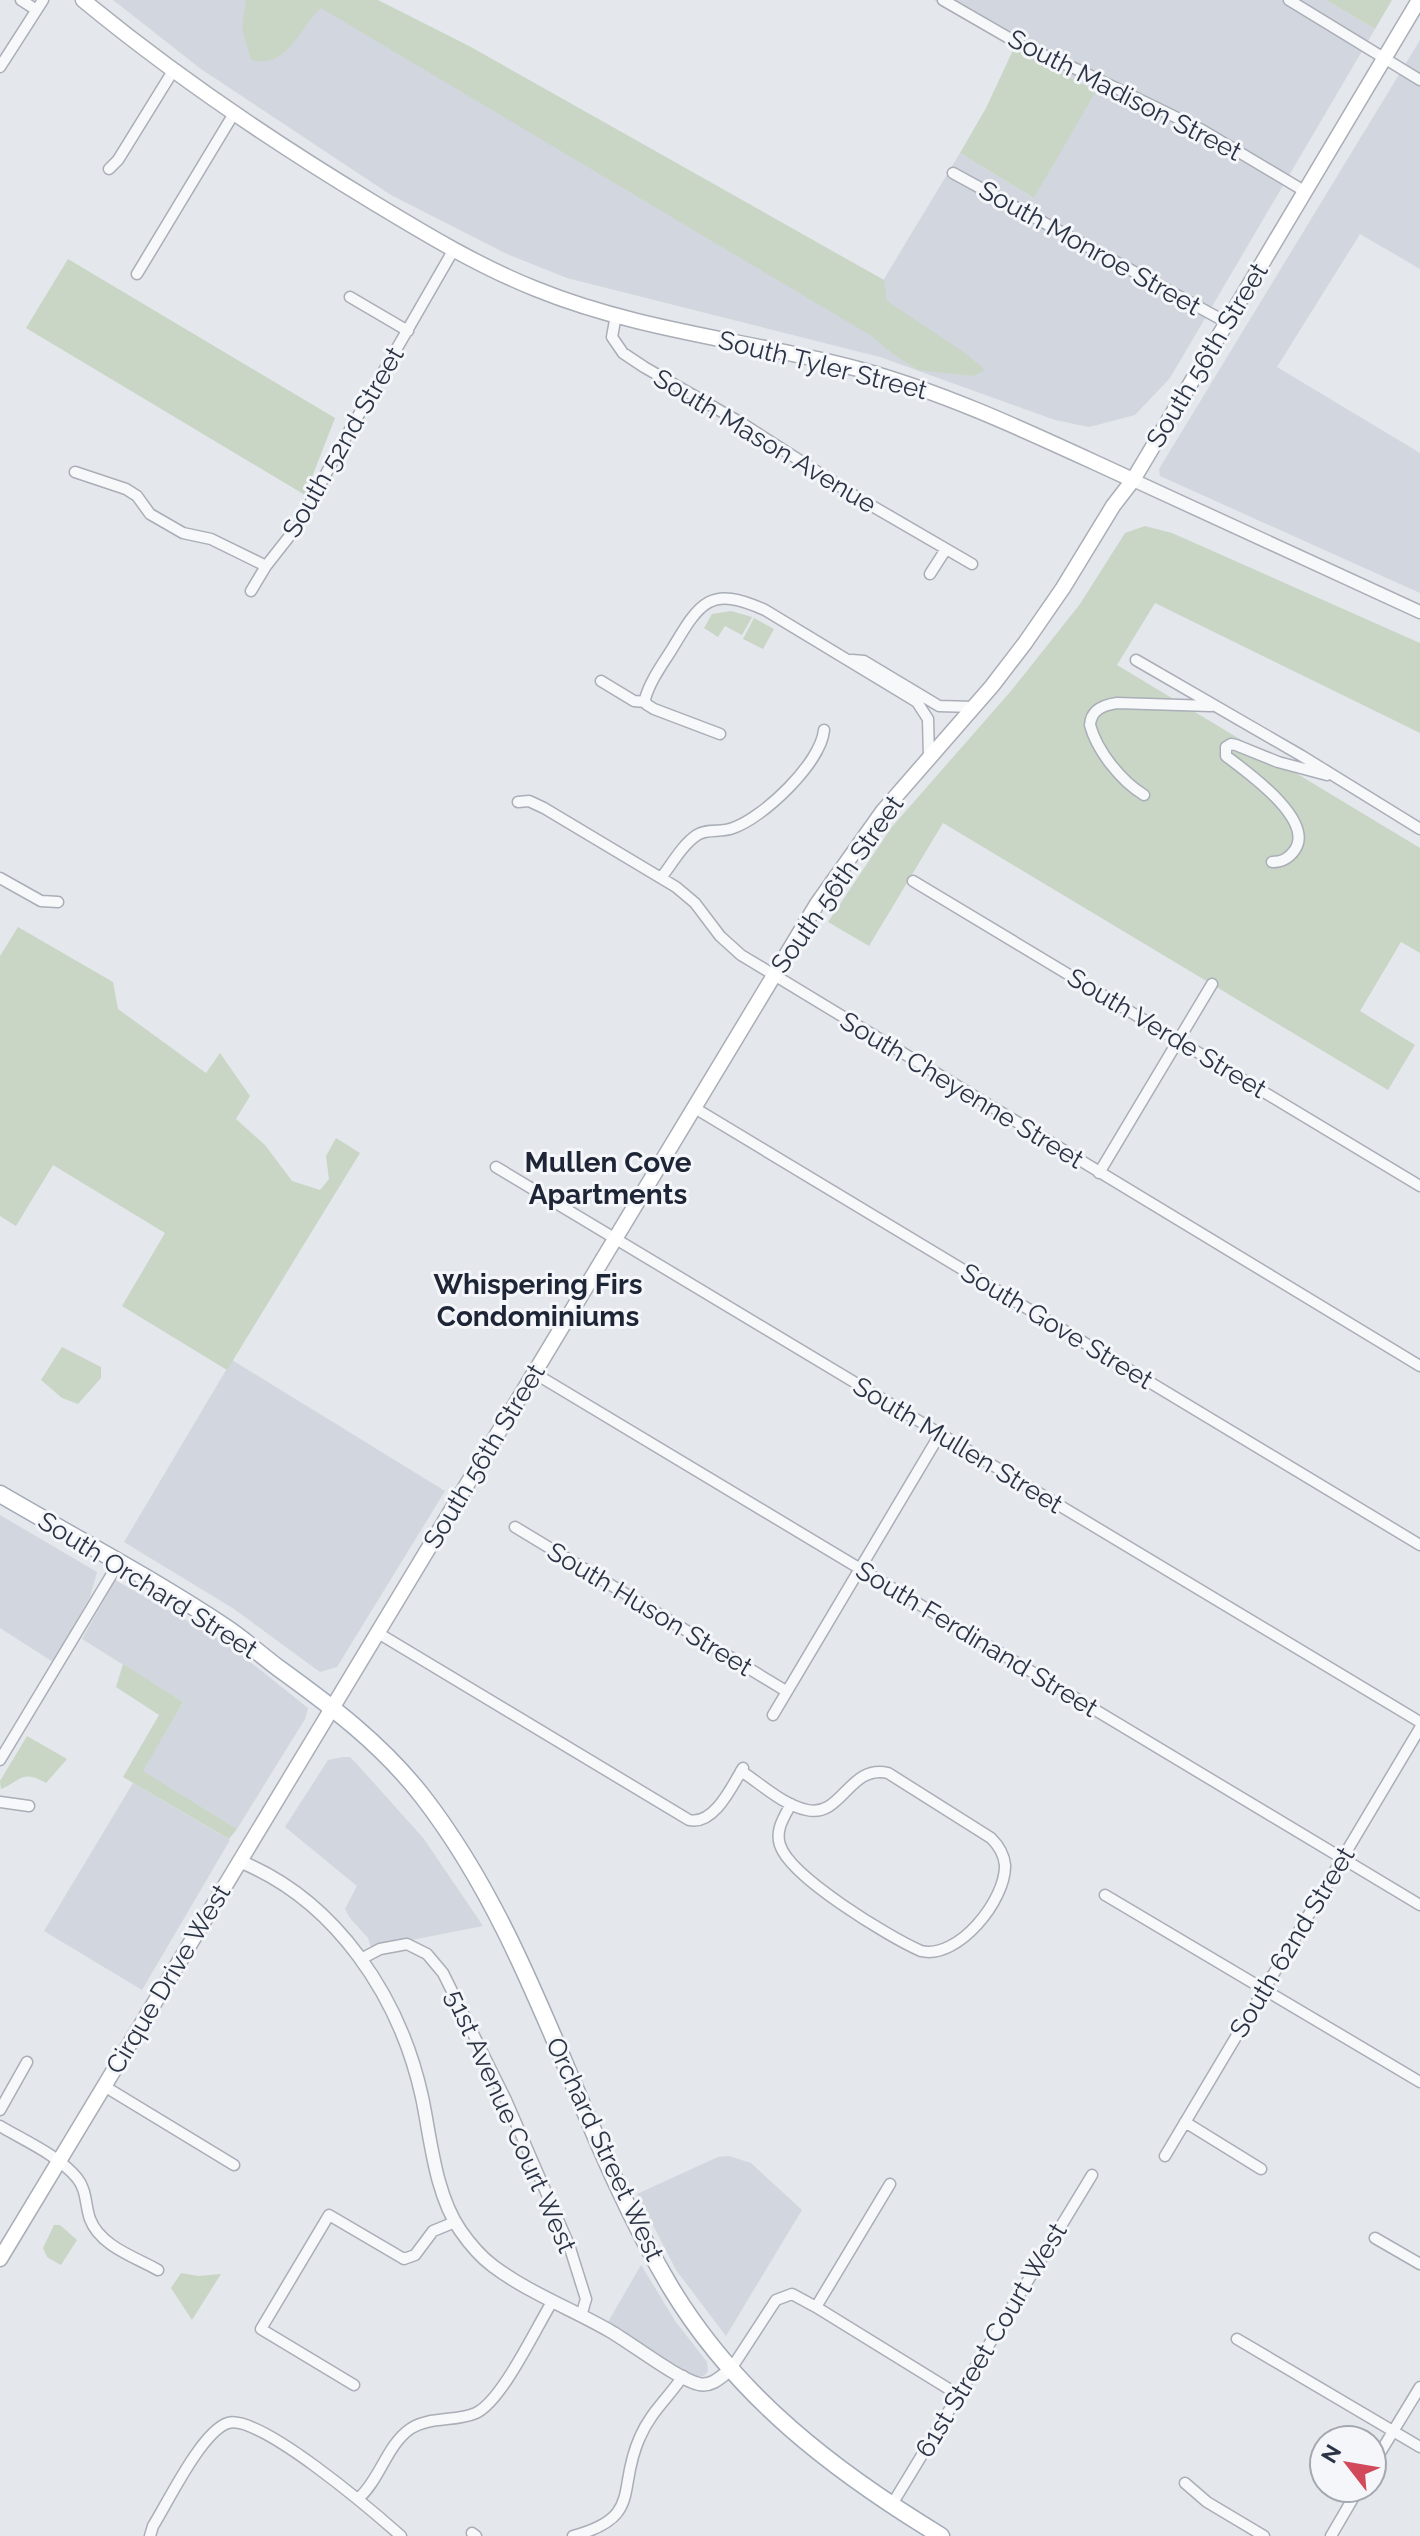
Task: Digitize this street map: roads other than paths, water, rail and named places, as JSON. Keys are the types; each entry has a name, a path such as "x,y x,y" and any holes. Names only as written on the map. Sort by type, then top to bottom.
{"main road":[{"name":"South Tyler Street","path":"83,0 233,115 335,180 454,249 535,289 616,315 854,368 904,383 1009,423 1133,480"},
{"name":"South 56th Street","path":"333,1707 773,975 848,858 883,811 974,707 1038,625 1113,506 1133,480 1419,0"},
{"name":"South Orchard Street","path":"0,1494 225,1628 333,1707"},
{"name":"Cirque Drive West","path":"0,2272 2,2256 333,1707"},
{"name":"Orchard Street West","path":"333,1707 366,1734 416,1789 471,1870 501,1925 644,2239 690,2317 731,2369 816,2452 891,2506 941,2536"}],"street":[{"path":"0,67 39,4 21,0"},
{"name":"South Madison Street","path":"943,0 1021,45 1202,130 1306,192"},
{"path":"1289,0 1420,80"},
{"path":"109,169 118,160 173,71"},
{"path":"137,274 233,115"},
{"name":"South Monroe Street","path":"953,173 1226,322"},
{"name":"South 52nd Street","path":"251,591 299,524 454,249"},
{"name":"South 52nd Street","path":"350,297 408,331"},
{"name":"South Mason Avenue","path":"616,315 613,341 628,357 972,564"},
{"path":"75,472 137,496 150,514 183,533 211,539 266,566"},
{"name":"South Tyler Street","path":"1133,480 1420,612"},
{"path":"930,574 946,549"},
{"path":"645,702 648,690 689,620 702,606 717,599 737,599 765,610 922,707 929,726 929,758"},
{"path":"850,660 864,661 939,706 974,707"},
{"path":"1136,660 1420,829"},
{"path":"601,681 634,701 645,702 659,712 720,734"},
{"path":"1144,795 1122,779 1096,741 1090,722 1094,712 1106,705 1120,703 1213,706"},
{"path":"661,878 697,835 736,827 789,789 820,745 824,730"},
{"path":"1272,862 1283,861 1295,850 1299,838 1297,825 1254,776 1226,756 1227,746 1236,745 1292,767 1332,776"},
{"name":"South Cheyenne Street","path":"518,802 529,801 544,808 688,896 720,936 741,955 1420,1366"},
{"path":"0,878 41,901 58,902"},
{"name":"South Verde Street","path":"913,881 1420,1186"},
{"path":"1099,1173 1212,984"},
{"name":"South Gove Street","path":"693,1107 1420,1545"},
{"name":"South Mullen Street","path":"496,1167 1420,1722"},
{"name":"South Ferdinand Street","path":"534,1373 1420,1905"},
{"path":"773,1715 940,1434"},
{"name":"South Huson Street","path":"515,1527 786,1691"},
{"path":"0,1760 118,1564"},
{"path":"378,1633 680,1816 696,1821 709,1816 742,1770 791,1804 809,1811 820,1810 835,1801 865,1774 877,1771 888,1773 991,1838 1002,1853 1003,1880 986,1911 965,1937 944,1950 931,1953 921,1951 817,1888 797,1870 783,1853 779,1837 781,1823 791,1804"},
{"name":"South 62nd Street","path":"1165,2156 1420,1728"},
{"path":"0,1802 29,1806"},
{"path":"239,1861 259,1869 297,1895 332,1926 361,1959 390,2006 410,2051 443,2193 455,2222 487,2261 552,2302 697,2384 716,2381 731,2369 776,2300 792,2294 957,2394"},
{"path":"1105,1895 1420,2082"},
{"name":"51st Avenue Court West","path":"361,1959 380,1949 407,1944 427,1954 443,1973 506,2100 569,2245 586,2299 581,2316"},
{"path":"0,2110 27,2062"},
{"path":"104,2086 234,2165"},
{"path":"1185,2122 1261,2169"},
{"path":"0,2126 58,2162 77,2178 86,2195 94,2227 108,2242 158,2270"},
{"name":"61st Street Court West","path":"891,2506 1092,2175"},
{"path":"816,2307 890,2184"},
{"path":"354,2385 261,2329 329,2215 407,2259 415,2255 431,2232 455,2222"},
{"path":"1375,2238 1420,2264"},
{"path":"359,2498 410,2429 433,2421 468,2416 487,2405 509,2376 552,2302"},
{"path":"1237,2339 1420,2447"},
{"path":"573,2536 603,2526 617,2515 626,2499 638,2439 658,2405 683,2376"},
{"path":"1388,2439 1420,2387"},
{"path":"150,2536 203,2443 212,2432 228,2422 239,2422 257,2430 346,2488 401,2536"},
{"path":"1185,2483 1208,2503 1264,2536"},
{"path":"1331,2536 1350,2504"}],"district":[{"name":"Mullen Cove Apartments","path":"608,1178"},
{"name":"Whispering Firs Condominiums","path":"538,1300"}]}
